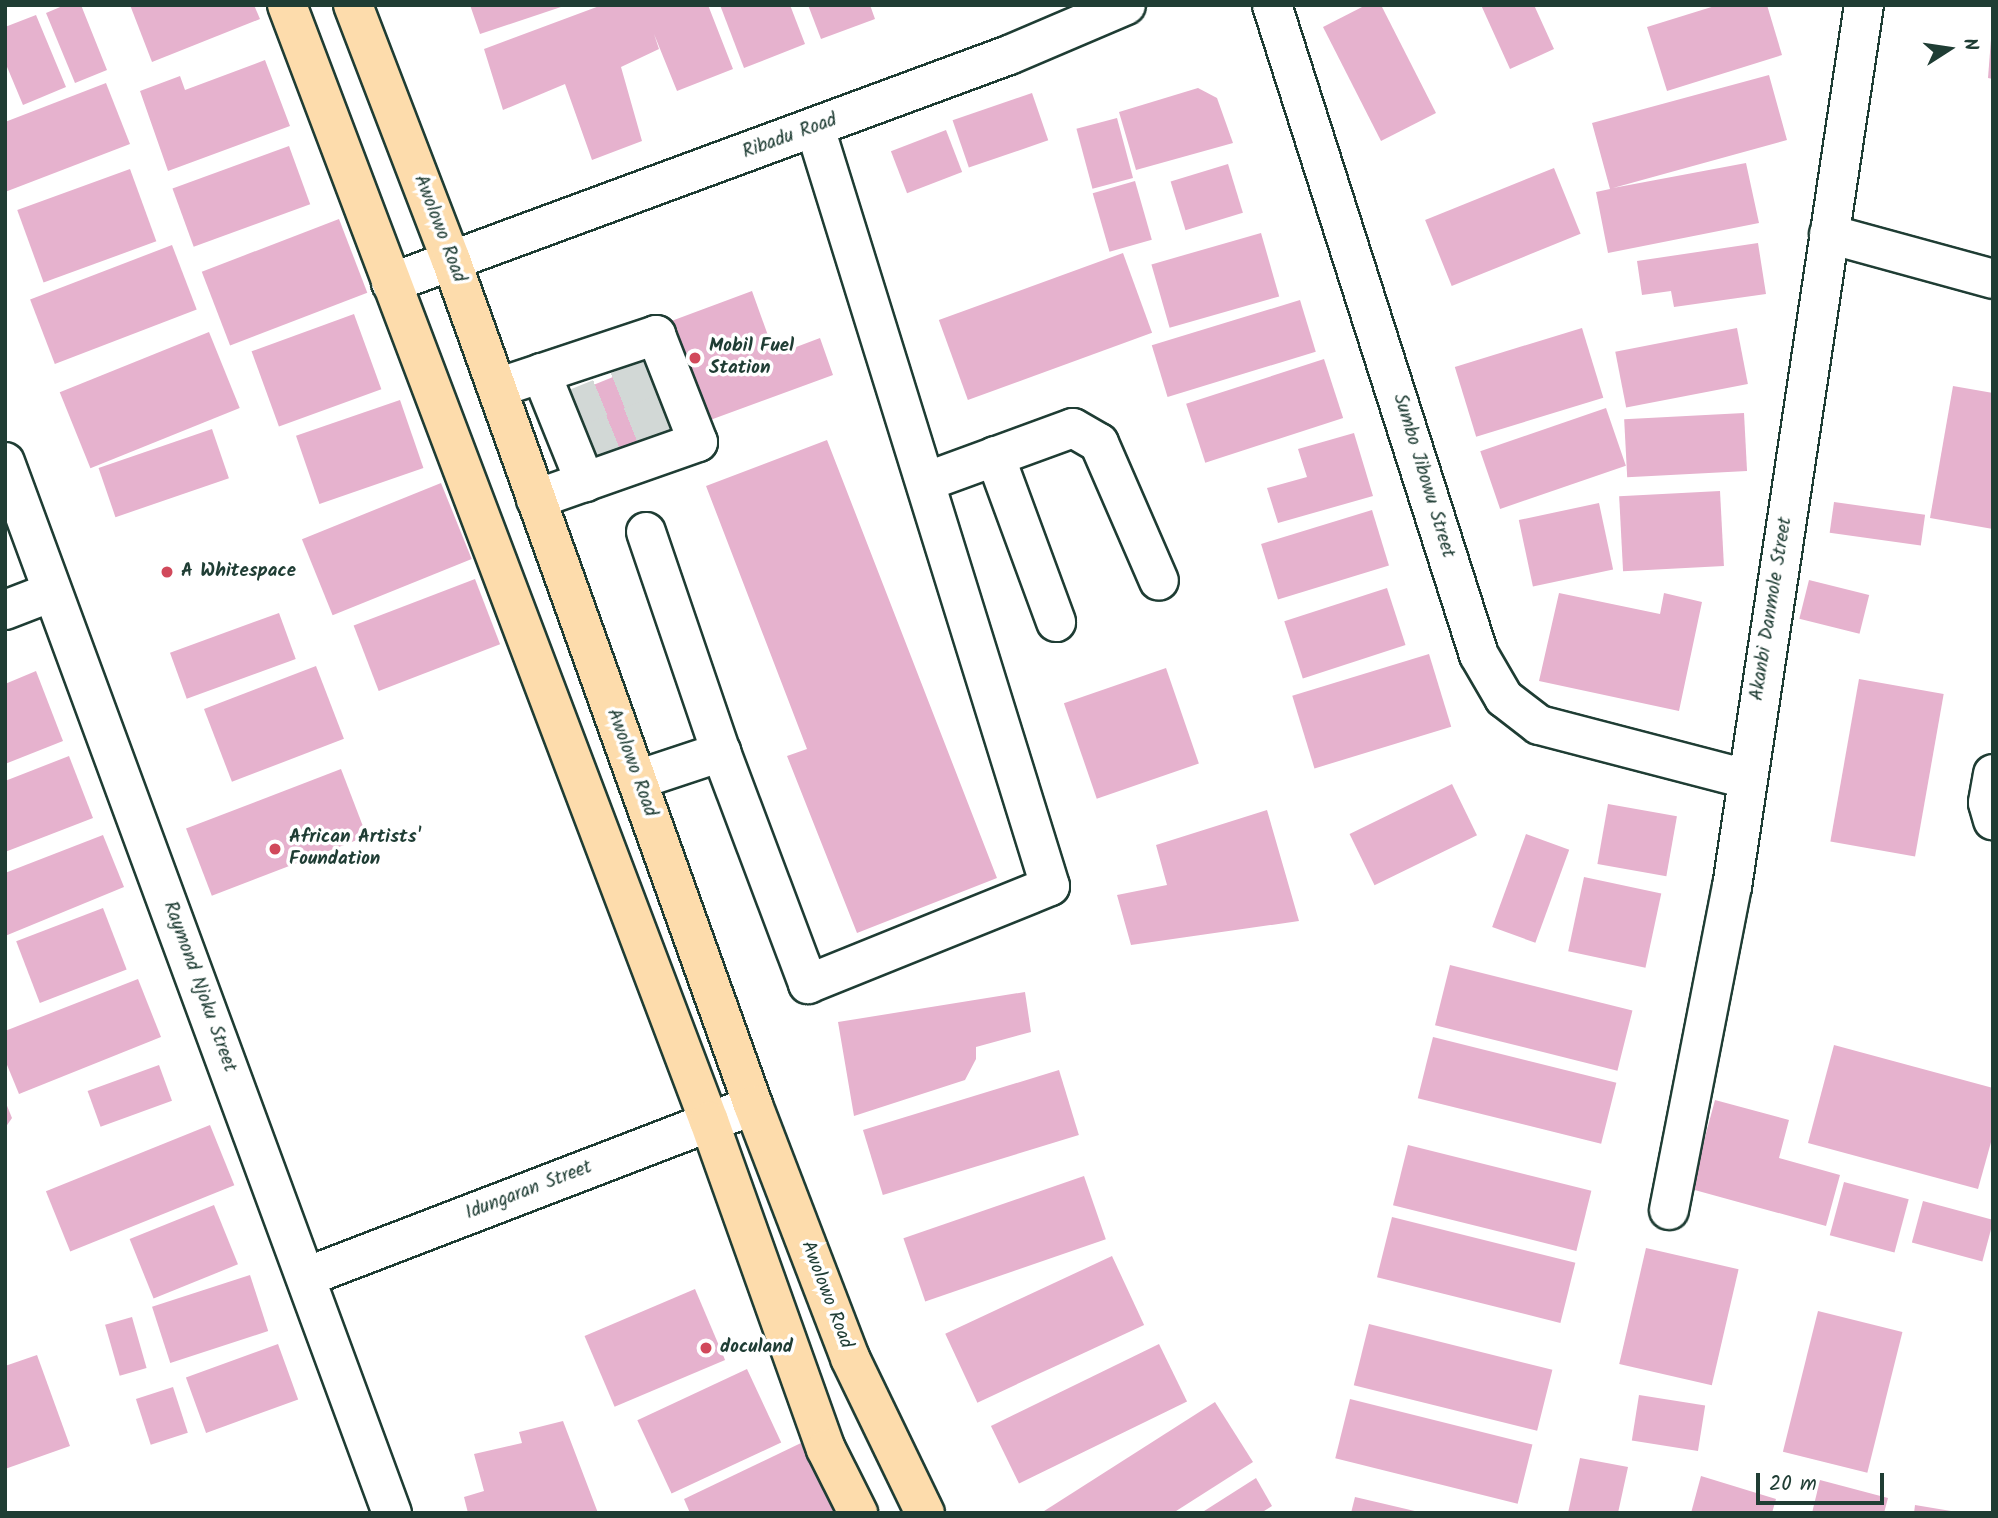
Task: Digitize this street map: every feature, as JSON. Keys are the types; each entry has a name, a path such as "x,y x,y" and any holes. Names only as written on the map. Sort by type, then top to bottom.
{"main road":[{"path":"287,5 709,1121 826,1449 858,1513"},
{"name":"Awolowo Road","path":"353,5 451,260 753,1105 850,1359 925,1513"}],"street":[{"name":"Ribadu Road","path":"391,283 1009,55 1126,5"},
{"name":"Sumbo Jibowu Street","path":"1272,5 1479,655 1504,698 1539,725 1746,779"},
{"name":"Akanbi Danmole Street","path":"1669,1210 1715,986 1864,5"},
{"path":"646,532 721,752 808,984 1050,886 928,481 815,128"},
{"path":"1829,233 1993,279"},
{"path":"497,388 656,335 681,405 698,442 571,441"},
{"path":"541,373 571,441"},
{"path":"928,481 1073,428 1099,443 1159,580"},
{"path":"536,499 571,441"},
{"path":"995,456 1056,622"},
{"name":"Raymond Njoku Street","path":"5,462 392,1513"},
{"path":"5,610 52,592"},
{"path":"637,780 721,752"},
{"path":"1993,774 1988,803 1993,820"},
{"name":"Idungaran Street","path":"306,1277 753,1105"}],"building":[{"path":"65,5 81,5 107,70 75,83 46,13"},
{"path":"130,5 254,5 260,19 152,62"},
{"path":"470,5 564,5 564,6 480,34"},
{"path":"602,5 708,5 733,69 677,91 654,34 659,49 621,67 642,141 592,160 565,84 503,110 484,49"},
{"path":"720,5 790,5 805,44 744,68"},
{"path":"808,5 870,5 875,19 821,39"},
{"path":"1366,5 1381,5 1436,113 1381,141 1323,27"},
{"path":"1481,5 1534,5 1554,49 1510,69"},
{"path":"1718,5 1767,5 1782,55 1667,91 1647,27"},
{"path":"36,15 66,87 23,105 5,62 5,27"},
{"path":"1993,39 1993,79 1988,78"},
{"path":"265,60 290,126 168,171 140,91 180,76 185,90"},
{"path":"1769,75 1787,140 1613,188 1746,163 1759,223 1608,253 1596,192 1610,189 1592,123"},
{"path":"106,83 130,144 5,192 5,122"},
{"path":"1198,88 1217,98 1233,143 1136,170 1119,112"},
{"path":"1032,93 1048,140 969,168 953,120"},
{"path":"1117,118 1133,178 1092,189 1076,129"},
{"path":"946,130 962,172 907,193 891,151"},
{"path":"289,146 310,204 194,247 172,188"},
{"path":"1228,164 1243,213 1186,230 1171,182"},
{"path":"1554,168 1581,234 1452,286 1425,220"},
{"path":"130,169 156,241 44,282 17,210"},
{"path":"1135,181 1152,240 1110,252 1093,193"},
{"path":"339,219 367,293 230,345 202,272"},
{"path":"1261,233 1279,296 1170,328 1151,264"},
{"path":"1758,243 1766,294 1674,307 1671,291 1642,295 1637,261"},
{"path":"172,245 197,309 55,364 30,299"},
{"path":"1123,253 1152,333 968,400 939,320"},
{"path":"752,291 775,355 820,338 833,375 702,423 666,323"},
{"path":"1300,300 1316,352 1168,397 1152,345"},
{"path":"354,314 381,389 279,426 252,351"},
{"path":"1582,328 1603,398 1476,437 1455,367"},
{"path":"1737,328 1748,384 1626,408 1615,352"},
{"path":"209,332 240,408 90,468 60,392"},
{"path":"660,358 686,423 586,463 560,398"},
{"path":"1324,359 1343,418 1205,463 1186,404"},
{"path":"1953,386 1993,393 1993,529 1930,518"},
{"path":"400,400 423,468 319,504 296,436"},
{"path":"1606,408 1626,466 1500,509 1480,451"},
{"path":"1744,413 1747,471 1627,477 1624,419"},
{"path":"212,429 229,478 115,517 99,468"},
{"path":"1354,433 1373,496 1278,523 1267,488 1307,477 1298,449"},
{"path":"827,440 997,878 857,933 787,756 807,749 706,486"},
{"path":"441,483 472,559 333,615 302,539"},
{"path":"1720,491 1724,566 1623,571 1619,496"},
{"path":"1834,502 1925,515 1921,546 1830,533"},
{"path":"1599,503 1613,570 1533,587 1519,520"},
{"path":"1372,510 1389,565 1278,599 1261,544"},
{"path":"475,579 500,644 379,691 354,626"},
{"path":"1809,580 1869,595 1859,634 1799,619"},
{"path":"1387,588 1406,645 1303,678 1284,621"},
{"path":"1559,593 1660,614 1664,593 1702,602 1679,711 1539,681"},
{"path":"279,613 296,659 187,699 170,653"},
{"path":"1429,654 1451,727 1314,768 1292,696"},
{"path":"316,666 344,739 232,782 204,709"},
{"path":"1166,668 1199,763 1097,799 1064,703"},
{"path":"36,671 63,741 5,764 5,684"},
{"path":"1859,679 1944,694 1915,856 1830,841"},
{"path":"69,756 93,818 5,852 5,781"},
{"name":"African Artists' Foundation","path":"341,769 367,836 212,896 186,828"},
{"path":"1452,784 1477,835 1375,885 1350,834"},
{"path":"1608,804 1677,816 1666,876 1597,864"},
{"path":"1267,810 1299,921 1131,945 1117,895 1167,885 1156,845"},
{"path":"1526,834 1569,850 1535,943 1492,927"},
{"path":"103,835 124,887 5,936 5,873"},
{"path":"1584,877 1661,893 1645,968 1568,951"},
{"path":"103,908 127,970 40,1003 16,941"},
{"path":"1450,965 1632,1010 1617,1071 1435,1025"},
{"path":"138,979 161,1037 19,1094 5,1060 5,1031"},
{"path":"1025,992 1031,1032 976,1047 976,1059 965,1080 854,1116 838,1022"},
{"path":"1433,1037 1616,1083 1601,1144 1418,1098"},
{"path":"1834,1045 1993,1088 1993,1135 1978,1189 1808,1143"},
{"path":"159,1065 172,1101 101,1127 88,1091"},
{"path":"1059,1070 1079,1135 883,1195 863,1130"},
{"path":"1715,1100 1789,1120 1779,1158 1840,1175 1826,1226 1691,1189"},
{"path":"5,1101 12,1118 5,1128"},
{"path":"210,1125 234,1185 70,1252 46,1191"},
{"path":"1408,1145 1591,1191 1576,1251 1393,1205"},
{"path":"1084,1176 1106,1239 925,1302 903,1238"},
{"path":"1844,1182 1909,1199 1894,1252 1830,1235"},
{"path":"1923,1201 1993,1220 1982,1261 1912,1243"},
{"path":"214,1205 238,1264 154,1298 130,1239"},
{"path":"1392,1217 1575,1263 1560,1323 1377,1277"},
{"path":"1646,1248 1739,1269 1712,1385 1619,1364"},
{"path":"1112,1256 1144,1325 977,1403 945,1334"},
{"path":"250,1275 268,1331 170,1363 152,1307"},
{"path":"695,1289 725,1360 615,1407 585,1336"},
{"path":"1818,1311 1902,1332 1867,1473 1783,1452"},
{"path":"132,1317 147,1368 120,1376 105,1325"},
{"path":"1369,1324 1552,1370 1537,1431 1354,1385"},
{"path":"278,1344 298,1399 206,1433 186,1378"},
{"path":"1159,1344 1187,1402 1019,1483 991,1426"},
{"path":"37,1355 70,1446 5,1469 5,1366"},
{"path":"747,1369 781,1442 672,1494 637,1420"},
{"path":"173,1387 188,1433 151,1445 136,1399"},
{"path":"1639,1395 1705,1405 1698,1451 1632,1440"},
{"path":"1350,1399 1532,1444 1518,1504 1335,1458"},
{"path":"1215,1402 1253,1462 1173,1513 1041,1513"},
{"path":"563,1421 598,1513 468,1513 464,1497 484,1491 474,1454 522,1443 519,1432"},
{"path":"801,1443 834,1513 690,1513 684,1499"},
{"path":"1580,1458 1628,1467 1618,1513 1568,1513"},
{"path":"1701,1476 1776,1499 1772,1513 1691,1513"},
{"path":"1256,1478 1272,1506 1261,1513 1201,1513"},
{"path":"1820,1480 1888,1498 1884,1513 1812,1513"},
{"path":"1355,1497 1419,1512 1351,1513"},
{"path":"1915,1505 1951,1511 1951,1513 1914,1513"}],"tunnel":[{"path":"565,412 666,371"},
{"path":"578,447 679,406"}],"place":[{"name":"Mobil Fuel Station","path":"695,358"},
{"name":"A Whitespace","path":"167,572"},
{"name":"African Artists' Foundation","path":"275,849"},
{"name":"doculand","path":"706,1348"}]}
